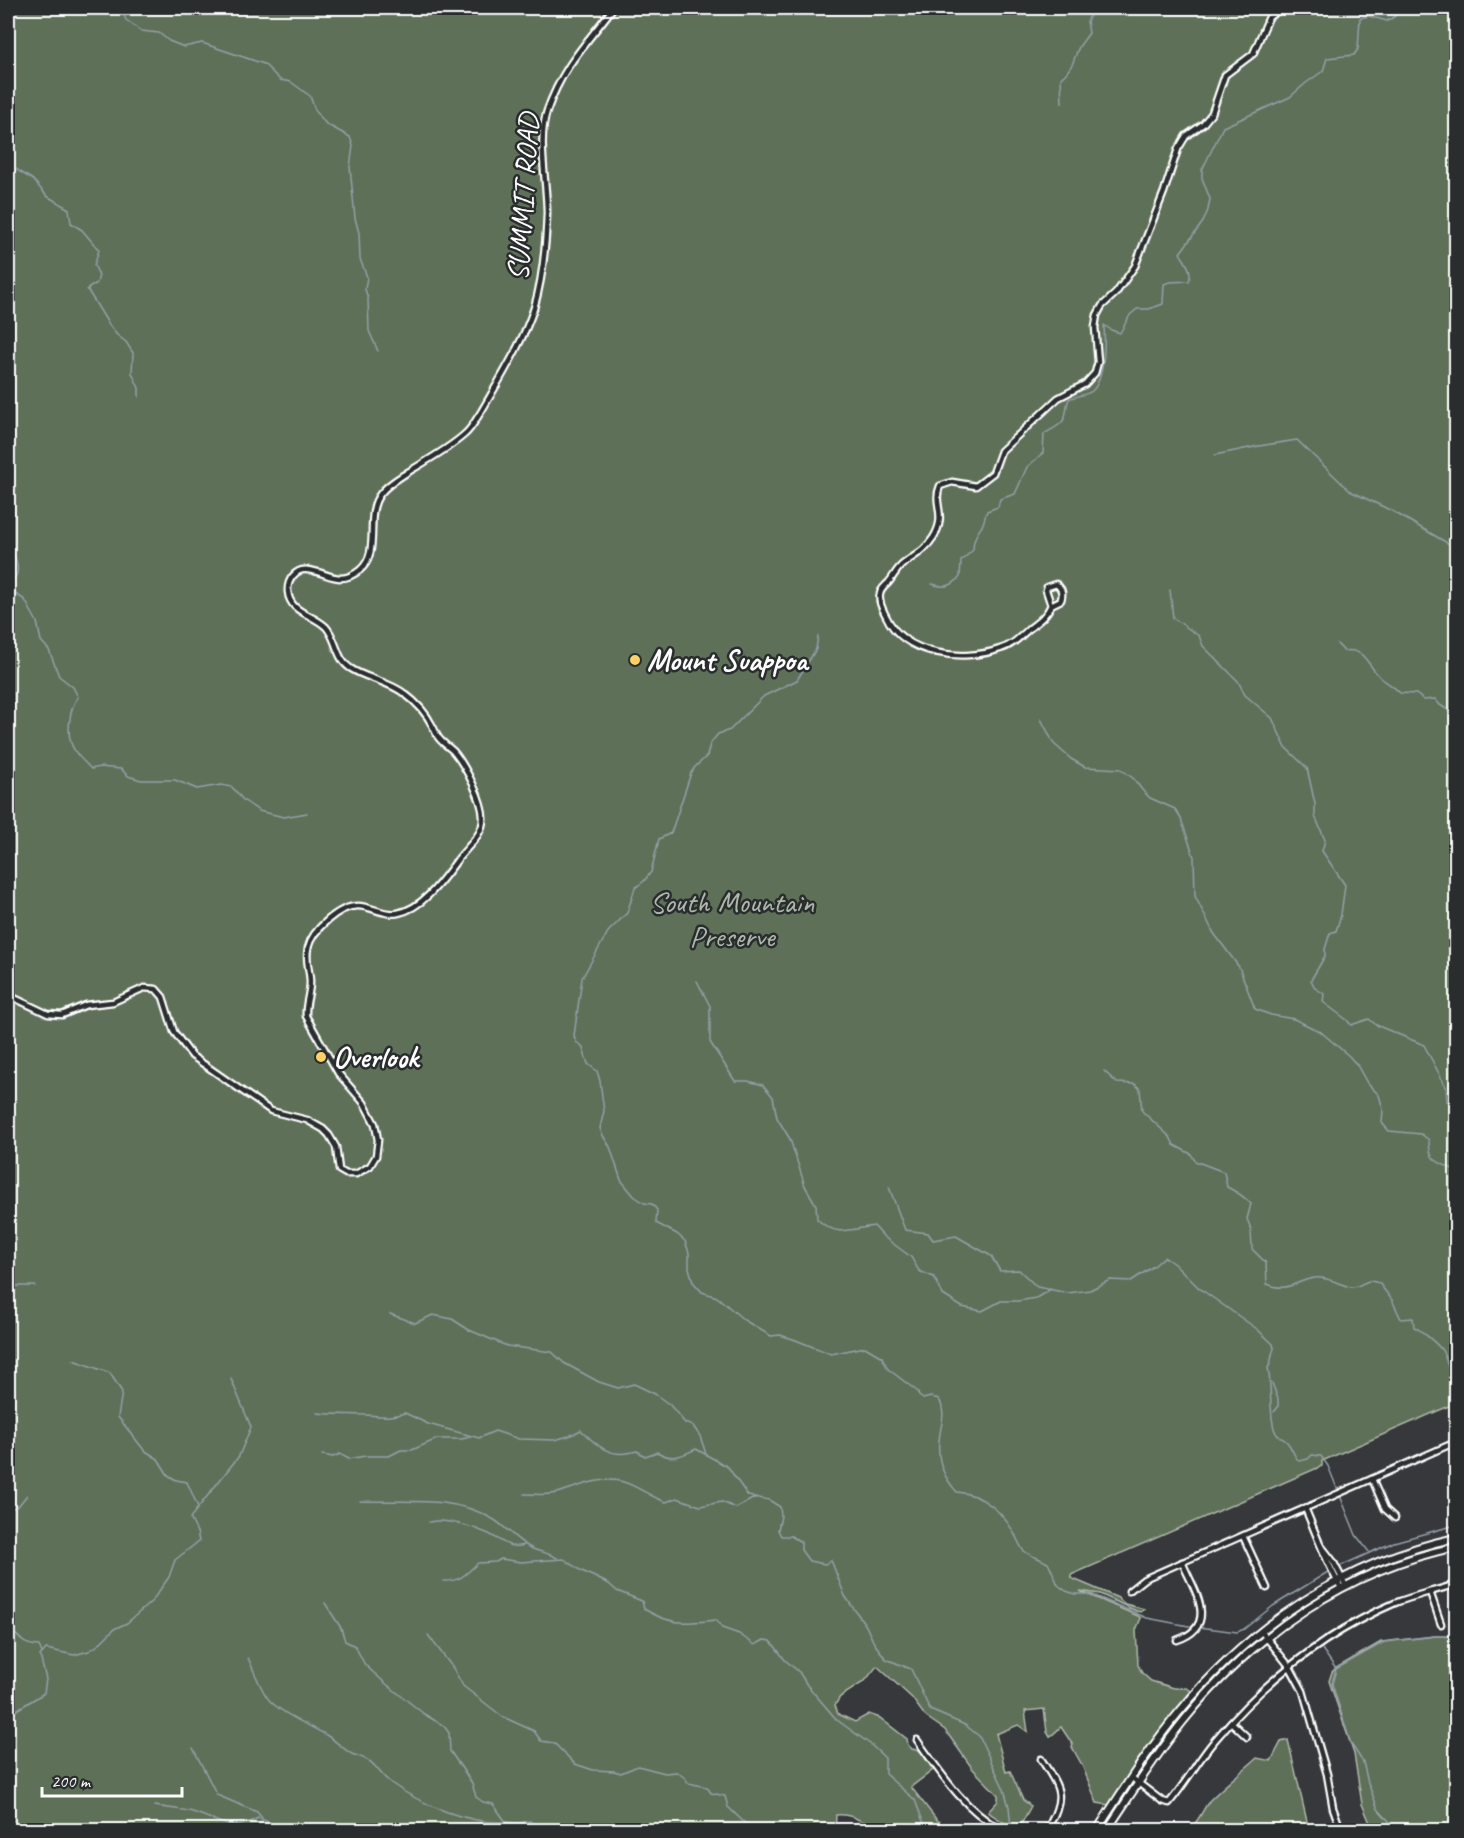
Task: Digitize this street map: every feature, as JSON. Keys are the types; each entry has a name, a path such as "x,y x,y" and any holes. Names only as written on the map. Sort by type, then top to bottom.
{"street":[{"name":"SUMMIT ROAD","path":"8,995 48,1014 62,1016 87,1005 113,1002 144,988 154,988 163,997 170,1022 177,1036 198,1062 272,1111 307,1120 323,1129 334,1143 337,1165 342,1173 356,1174 372,1164 376,1156 378,1140 372,1116 361,1099 341,1077 306,1016 305,1008 310,986 307,950 310,941 321,928 348,908 360,906 398,913 422,900 440,883 477,835 483,823 483,810 454,752 439,738 422,710 403,692 346,665 328,629 294,606 289,596 288,585 292,576 300,571 309,570 328,577 339,578 350,576 361,569 369,557 374,508 379,495 398,478 464,435 482,410 526,327 539,287 547,212 544,136 547,111 570,61 613,8"},
{"path":"1051,605 1046,590 1047,587 1056,584 1060,588 1061,600 1051,605 1040,621 1007,646 971,655 955,656 921,647 904,639 889,623 879,597 882,589 900,567 921,554 933,538 941,519 937,498 940,486 952,482 976,486 983,482 993,473 1001,451 1058,398 1085,384 1095,373 1098,362 1095,327 1097,315 1135,266 1178,149 1186,136 1203,124 1212,113 1225,75 1253,54 1269,17 1282,8"},
{"path":"1129,1591 1143,1579 1456,1444"},
{"path":"1372,1479 1385,1509 1395,1518"},
{"path":"1305,1509 1333,1574 1340,1580"},
{"path":"1243,1536 1266,1588"},
{"path":"1096,1830 1179,1712 1218,1669 1261,1631 1298,1604 1340,1580 1391,1557 1456,1538"},
{"path":"1442,1542 1443,1550"},
{"path":"1107,1830 1169,1739 1202,1699 1232,1667 1266,1638 1302,1611 1344,1587 1384,1568 1456,1547"},
{"path":"1329,1561 1338,1570 1344,1587"},
{"path":"1177,1640 1193,1632 1200,1623 1202,1610 1182,1562"},
{"path":"1131,1779 1162,1801 1169,1803 1213,1742 1250,1701 1290,1666 1324,1641 1372,1614 1397,1603 1456,1584"},
{"path":"1430,1592 1441,1624"},
{"path":"1261,1631 1290,1666 1303,1692 1327,1774 1333,1808 1341,1830"},
{"path":"1231,1722 1247,1737"},
{"path":"917,1740 961,1799 1001,1830"},
{"path":"1041,1759 1056,1784 1060,1796 1047,1830"}],"green space":[{"name":"South Mountain Preserve","path":"8,8 1456,8 1456,1403 1322,1461 1322,1466 1071,1575 1071,1578 1118,1598 1125,1604 1144,1609 1141,1612 1136,1611 1100,1594 1080,1591 1141,1618 1136,1630 1138,1665 1142,1673 1151,1681 1174,1688 1187,1688 1191,1691 1153,1739 1109,1805 1097,1803 1073,1745 1061,1727 1050,1737 1047,1732 1044,1709 1025,1711 1028,1732 1018,1725 996,1734 1006,1772 1010,1771 1023,1800 1031,1806 1018,1830 1015,1830 988,1812 998,1801 998,1795 972,1768 945,1730 925,1716 912,1698 877,1666 865,1681 840,1697 835,1705 838,1714 855,1722 869,1714 880,1718 907,1739 912,1749 921,1751 933,1770 911,1787 936,1819 950,1830 884,1830 850,1816 836,1815 835,1830 8,1830"},
{"path":"1456,1636 1456,1830 1373,1830 1362,1804 1354,1754 1329,1681 1336,1668 1381,1642"},
{"path":"1288,1740 1309,1830 1187,1830 1197,1821 1210,1800 1227,1784 1257,1758 1271,1761 1281,1742"}],"waterway":[{"path":"121,8 126,20 141,31 159,33 169,41 184,47 202,43 264,64 280,80 291,82 310,96 315,110 326,124 350,137 353,146 350,167 355,218 359,233 360,259 367,277 365,289 368,299 369,331 378,351"},
{"path":"1062,103 1061,78 1070,68 1079,47 1089,33 1087,21 1094,8"},
{"path":"932,584 948,586 960,577 961,561 973,550 974,540 987,511 998,507 1000,499 1015,494 1027,467 1043,453 1044,434 1063,421 1069,399 1092,391 1096,385 1102,369 1104,325 1120,333 1130,315 1137,309 1149,309 1163,304 1164,284 1189,281 1189,270 1180,253 1203,222 1208,210 1210,199 1202,178 1202,170 1223,127 1290,97 1323,71 1327,58 1354,55 1358,49 1360,18 1369,16 1387,21 1403,8"},
{"path":"8,164 33,180 47,196 69,209 71,223 82,230 99,250 94,265 99,275 97,283 87,289 109,325 126,342 133,353 132,373 139,388 139,397"},
{"path":"1215,455 1297,440 1350,491 1392,511 1456,548"},
{"path":"8,545 17,565 16,575 9,590 25,600 37,622 41,641 49,650 59,676 73,687 78,697 70,716 70,738 77,754 91,769 100,767 121,769 128,776 141,780 175,780 197,789 221,785 232,787 243,800 259,811 284,817 307,813"},
{"path":"1170,590 1173,618 1199,636 1203,646 1238,681 1245,695 1272,718 1286,748 1307,768 1315,804 1315,816 1325,840 1322,851 1345,885 1341,915 1336,931 1330,933 1325,956 1311,980 1315,988 1324,994 1323,1002 1351,1025 1369,1019 1376,1025 1424,1045 1446,1087 1447,1101 1456,1106"},
{"path":"818,636 816,649 797,680 764,696 730,730 718,734 710,744 707,756 691,773 671,833 659,839 651,872 635,888 627,913 608,932 582,978 574,1036 576,1042 582,1046 588,1064 597,1071 600,1081 604,1111 600,1128 602,1134 610,1147 621,1180 634,1196 644,1203 652,1204 657,1210 656,1223 685,1241 693,1282 702,1292 717,1297 744,1320 771,1336 780,1335 831,1354 865,1347 882,1357 888,1369 917,1391 923,1399 931,1397 939,1399 943,1415 939,1455 942,1468 952,1487 957,1492 975,1496 999,1512 1024,1551 1049,1564 1058,1585 1075,1594 1091,1594 1147,1618 1194,1627"},
{"path":"1337,644 1344,651 1357,652 1362,655 1377,674 1400,693 1416,694 1424,700 1435,699 1456,715"},
{"path":"1041,719 1054,744 1071,759 1085,767 1121,769 1134,779 1150,798 1175,809 1181,819 1194,857 1195,896 1213,932 1239,967 1255,1009 1271,1015 1294,1019 1321,1032 1349,1056 1367,1083 1379,1095 1383,1109 1382,1123 1389,1131 1421,1134 1429,1140 1429,1148 1433,1157 1456,1171"},
{"path":"697,981 710,1006 710,1042 735,1081 748,1081 763,1085 773,1097 777,1118 790,1139 805,1186 816,1205 817,1219 831,1229 844,1231 874,1226 884,1237 911,1257 919,1271 934,1277 943,1295 962,1307 982,1311 1001,1301 1036,1298 1051,1289"},
{"path":"1104,1071 1117,1083 1135,1084 1140,1089 1142,1111 1170,1137 1174,1145 1191,1154 1195,1161 1224,1172 1227,1187 1240,1194 1251,1204 1247,1219 1251,1229 1252,1249 1266,1263 1267,1284 1287,1287 1314,1278 1329,1279 1351,1287 1369,1281 1379,1283 1392,1300 1401,1319 1413,1318 1414,1327 1441,1349 1450,1372 1456,1380"},
{"path":"889,1187 905,1230 928,1233 933,1240 956,1236 991,1256 1000,1271 1019,1270 1037,1287 1068,1293 1090,1290 1110,1280 1131,1281 1164,1257 1177,1266 1199,1288 1257,1329 1273,1344 1274,1349 1268,1368 1272,1418 1276,1433 1288,1443 1299,1461 1308,1459 1312,1455 1321,1456 1328,1466 1356,1535 1369,1552"},
{"path":"8,1286 35,1286"},
{"path":"390,1314 415,1323 433,1315 452,1319 469,1330 507,1346 552,1352 564,1363 599,1382 618,1388 634,1384 655,1394 670,1405 685,1423 693,1426 700,1436 706,1454"},
{"path":"73,1360 110,1373 122,1392 118,1417 144,1450 158,1459 168,1475 176,1480 187,1482 198,1507"},
{"path":"8,1718 13,1719 15,1711 44,1693 46,1679 40,1656 46,1649 74,1655 89,1651 98,1645 114,1629 127,1623 152,1601 169,1577 175,1560 199,1541 190,1518 239,1456 251,1427 231,1379"},
{"path":"1272,1383 1278,1399 1278,1407 1274,1412"},
{"path":"317,1413 386,1416 405,1413 428,1424 479,1438 495,1431 519,1439 554,1440 581,1430 593,1442 612,1452 637,1451 645,1456 657,1452 672,1457 696,1449 728,1467 748,1496 769,1500 780,1507 778,1530 781,1536 791,1536 801,1542 801,1550 809,1561 825,1564 831,1560 845,1596 866,1626 874,1643 886,1659 911,1669 930,1710 965,1725 979,1736 1004,1789 1011,1828"},
{"path":"322,1455 333,1457 340,1454 349,1459 389,1456 401,1450 412,1450 437,1439 471,1437"},
{"path":"524,1494 553,1494 590,1483 612,1480 626,1483 666,1502 677,1498 700,1506 722,1502 736,1508 756,1497"},
{"path":"8,1511 19,1505 27,1495"},
{"path":"360,1501 427,1502 460,1506 491,1518 526,1545 557,1558"},
{"path":"429,1522 443,1521 459,1524 489,1534 509,1545 524,1545"},
{"path":"1338,1567 1394,1542 1456,1525"},
{"path":"443,1581 459,1578 478,1563 496,1562 501,1559 521,1562 564,1559 580,1570 609,1584 617,1591 642,1601 644,1609 663,1618 679,1622 716,1620 722,1628 739,1634 755,1645 764,1640 771,1641 837,1720 885,1758 885,1774 915,1800 928,1830"},
{"path":"1199,1627 1237,1632 1244,1629 1273,1606 1331,1570"},
{"path":"325,1603 341,1628 345,1641 355,1646 365,1665 424,1714 444,1726 449,1733 450,1751 472,1783 476,1797 483,1802 493,1804 506,1822 530,1821 542,1830"},
{"path":"8,1628 24,1642 39,1646 42,1653"},
{"path":"428,1635 453,1668 463,1686 503,1717 534,1731 541,1741 554,1743 575,1764 593,1770 621,1773 638,1766 665,1773 677,1772 688,1783 707,1787 711,1793 725,1796 728,1807 751,1829 767,1830"},
{"path":"1322,1649 1336,1669 1384,1642 1437,1636 1456,1637"},
{"path":"248,1658 261,1688 271,1702 329,1737 352,1754 365,1758 388,1781 403,1791 461,1817 506,1822"},
{"path":"1336,1669 1332,1684 1351,1744 1363,1762 1378,1809 1397,1830"},
{"path":"193,1748 217,1795 257,1812 262,1818"},
{"path":"155,1806 189,1811 231,1825 248,1823 258,1818 289,1830"}],"place":[{"name":"Mount Suappoa","path":"635,660"},
{"name":"Overlook","path":"321,1057"}]}
